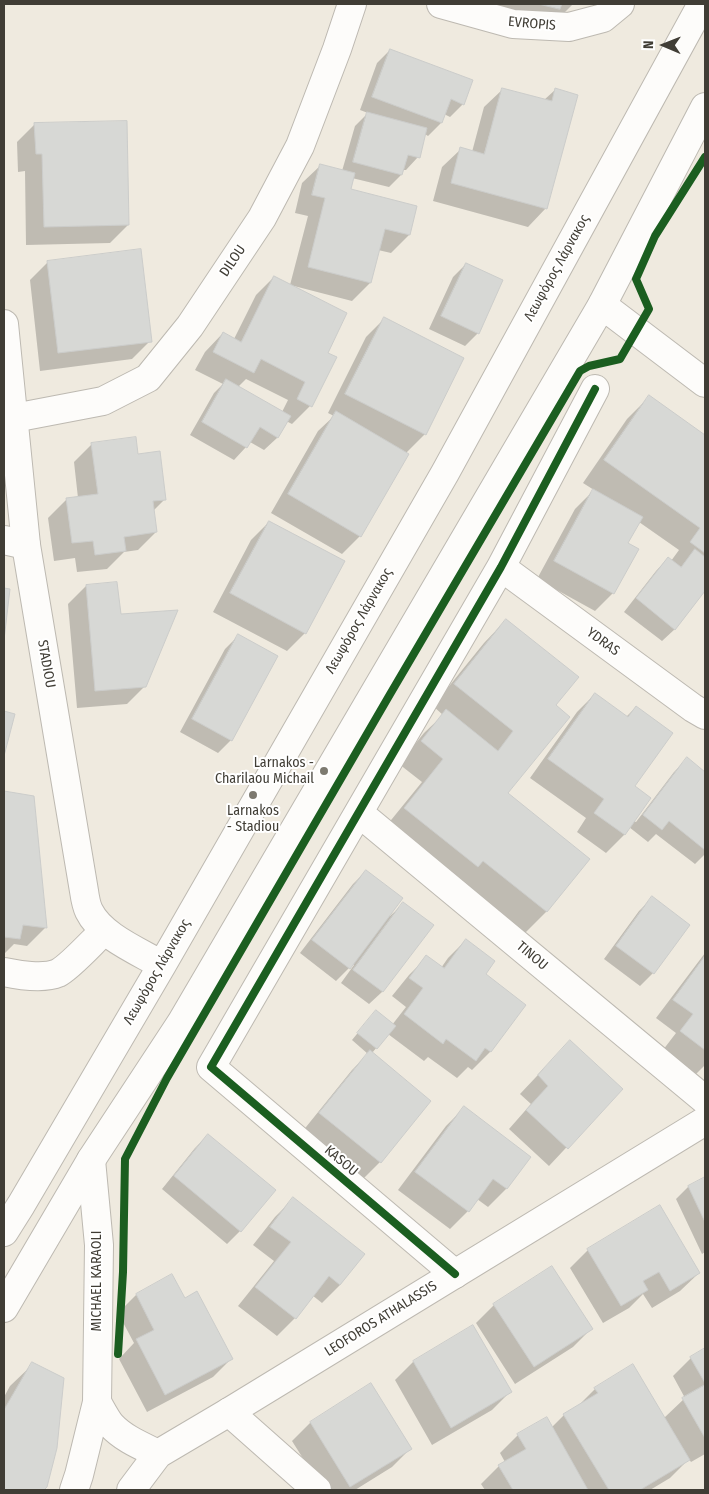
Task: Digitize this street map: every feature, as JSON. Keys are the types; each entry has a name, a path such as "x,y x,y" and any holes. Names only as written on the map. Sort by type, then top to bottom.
{"street":[{"name":"DILOU","path":"14,418 103,401 148,378 190,326 266,210 300,146 352,4"},
{"name":"EVROPIS","path":"441,4 513,24 569,27 603,18 620,4"},
{"name":"Λεωφόρος Λάρνακος","path":"4,1232 162,965 445,473 702,4"},
{"path":"4,1308 92,1160 181,1023 602,304 705,107"},
{"path":"602,304 705,383"},
{"name":"STADIOU","path":"4,324 14,418 15,543 88,909 95,922 104,931 162,965"},
{"path":"359,813 501,567 595,389"},
{"name":"YDRAS","path":"501,567 705,715"},
{"name":"KASOU","path":"359,813 211,1067 454,1274"},
{"name":"TINOU","path":"359,813 705,1100"},
{"path":"4,972 21,975 57,973 104,931"},
{"name":"LEOFOROS ATHALASSIS","path":"158,1454 705,1121"},
{"name":"MICHAEL KARAOLI","path":"74,1490 97,1402 99,1245 92,1160"},
{"path":"97,1402 111,1425 133,1442 158,1454 131,1490"},
{"path":"229,1412 317,1490"}],"building":[{"path":"539,4 562,4 560,9"},
{"path":"390,49 473,80 464,105 451,99 442,123 372,97"},
{"path":"502,88 552,101 555,88 578,95 547,209 451,183 460,147 484,154"},
{"path":"367,112 427,128 420,158 408,155 402,175 353,162"},
{"path":"127,121 129,225 44,227 42,154 36,154 34,123"},
{"path":"320,164 355,173 351,189 417,206 410,235 385,229 371,283 308,267 325,198 312,195"},
{"path":"141,249 152,342 58,353 47,261"},
{"path":"466,263 503,280 479,334 441,316"},
{"path":"274,276 347,313 328,353 337,357 312,407 297,399 305,382 261,359 254,373 213,352 223,332 241,342"},
{"path":"384,317 464,358 426,435 345,394"},
{"path":"226,379 291,416 278,438 260,427 247,448 202,422"},
{"path":"649,395 705,435 705,553 690,542 700,528 604,460"},
{"path":"336,411 409,454 361,537 288,494"},
{"path":"136,437 138,454 160,451 166,500 153,501 157,532 124,537 126,551 95,555 93,541 72,543 66,498 98,494 91,443"},
{"path":"593,489 643,517 628,543 639,549 614,594 554,561"},
{"path":"269,521 345,561 306,634 230,593"},
{"path":"695,549 705,557 705,591 675,630 636,598 668,557 681,567"},
{"path":"117,582 121,614 178,610 146,687 95,691 86,585"},
{"path":"4,588 10,589 4,640"},
{"path":"506,619 579,677 556,705 570,717 508,793 590,859 547,912 483,861 478,867 404,808 443,759 421,741 446,709 498,751 513,731 454,684"},
{"path":"238,634 278,656 232,741 192,719"},
{"path":"595,693 628,717 636,706 673,733 635,786 651,798 625,835 594,813 604,799 548,759"},
{"path":"4,711 15,714 4,756"},
{"path":"687,757 705,772 705,850 669,821 662,830 643,815"},
{"path":"4,791 34,796 47,928 23,925 20,939 4,937"},
{"path":"366,870 403,898 350,969 312,940"},
{"path":"652,896 690,925 654,974 616,946"},
{"path":"403,902 434,925 383,992 353,970"},
{"path":"466,939 495,961 486,974 526,1005 491,1052 485,1048 476,1061 446,1039 443,1044 404,1014 423,988 409,978 426,955 444,968"},
{"path":"705,956 705,1050 680,1031 693,1014 673,1000"},
{"path":"376,1010 396,1026 377,1049 357,1033"},
{"path":"570,1040 623,1089 568,1149 526,1110 548,1086 538,1075"},
{"path":"370,1050 431,1101 381,1163 319,1113"},
{"path":"464,1106 531,1157 507,1189 493,1179 469,1212 415,1172"},
{"path":"208,1134 276,1190 241,1232 174,1176"},
{"path":"705,1177 705,1222 688,1186"},
{"path":"293,1197 365,1254 340,1285 329,1276 296,1319 255,1287 291,1242 270,1227"},
{"path":"660,1205 700,1273 670,1291 659,1272 643,1281 648,1290 621,1306 587,1249"},
{"path":"552,1266 593,1329 534,1367 493,1304"},
{"path":"172,1274 185,1298 197,1291 233,1359 165,1395 136,1339 154,1330 136,1294"},
{"path":"473,1325 512,1392 451,1428 413,1361"},
{"path":"705,1348 705,1383 690,1357"},
{"path":"32,1362 64,1378 57,1448 47,1487 44,1490 4,1490 4,1410"},
{"path":"633,1364 690,1460 640,1490 609,1490 563,1414 598,1393 594,1388"},
{"path":"371,1383 412,1449 350,1487 310,1422"},
{"path":"705,1385 705,1438 682,1398"},
{"path":"547,1417 588,1490 513,1490 498,1465 526,1449 517,1434"}],"cycle path":[{"path":"118,1354 123,1272 125,1159 167,1078 580,371 589,366 620,359 649,309 636,279 655,236 705,157"},
{"path":"455,1274 211,1067 501,567 595,389"}],"place":[{"name":"Larnakos - Charilaou Michail","path":"324,771"},
{"name":"Larnakos - Stadiou","path":"253,795"}]}
